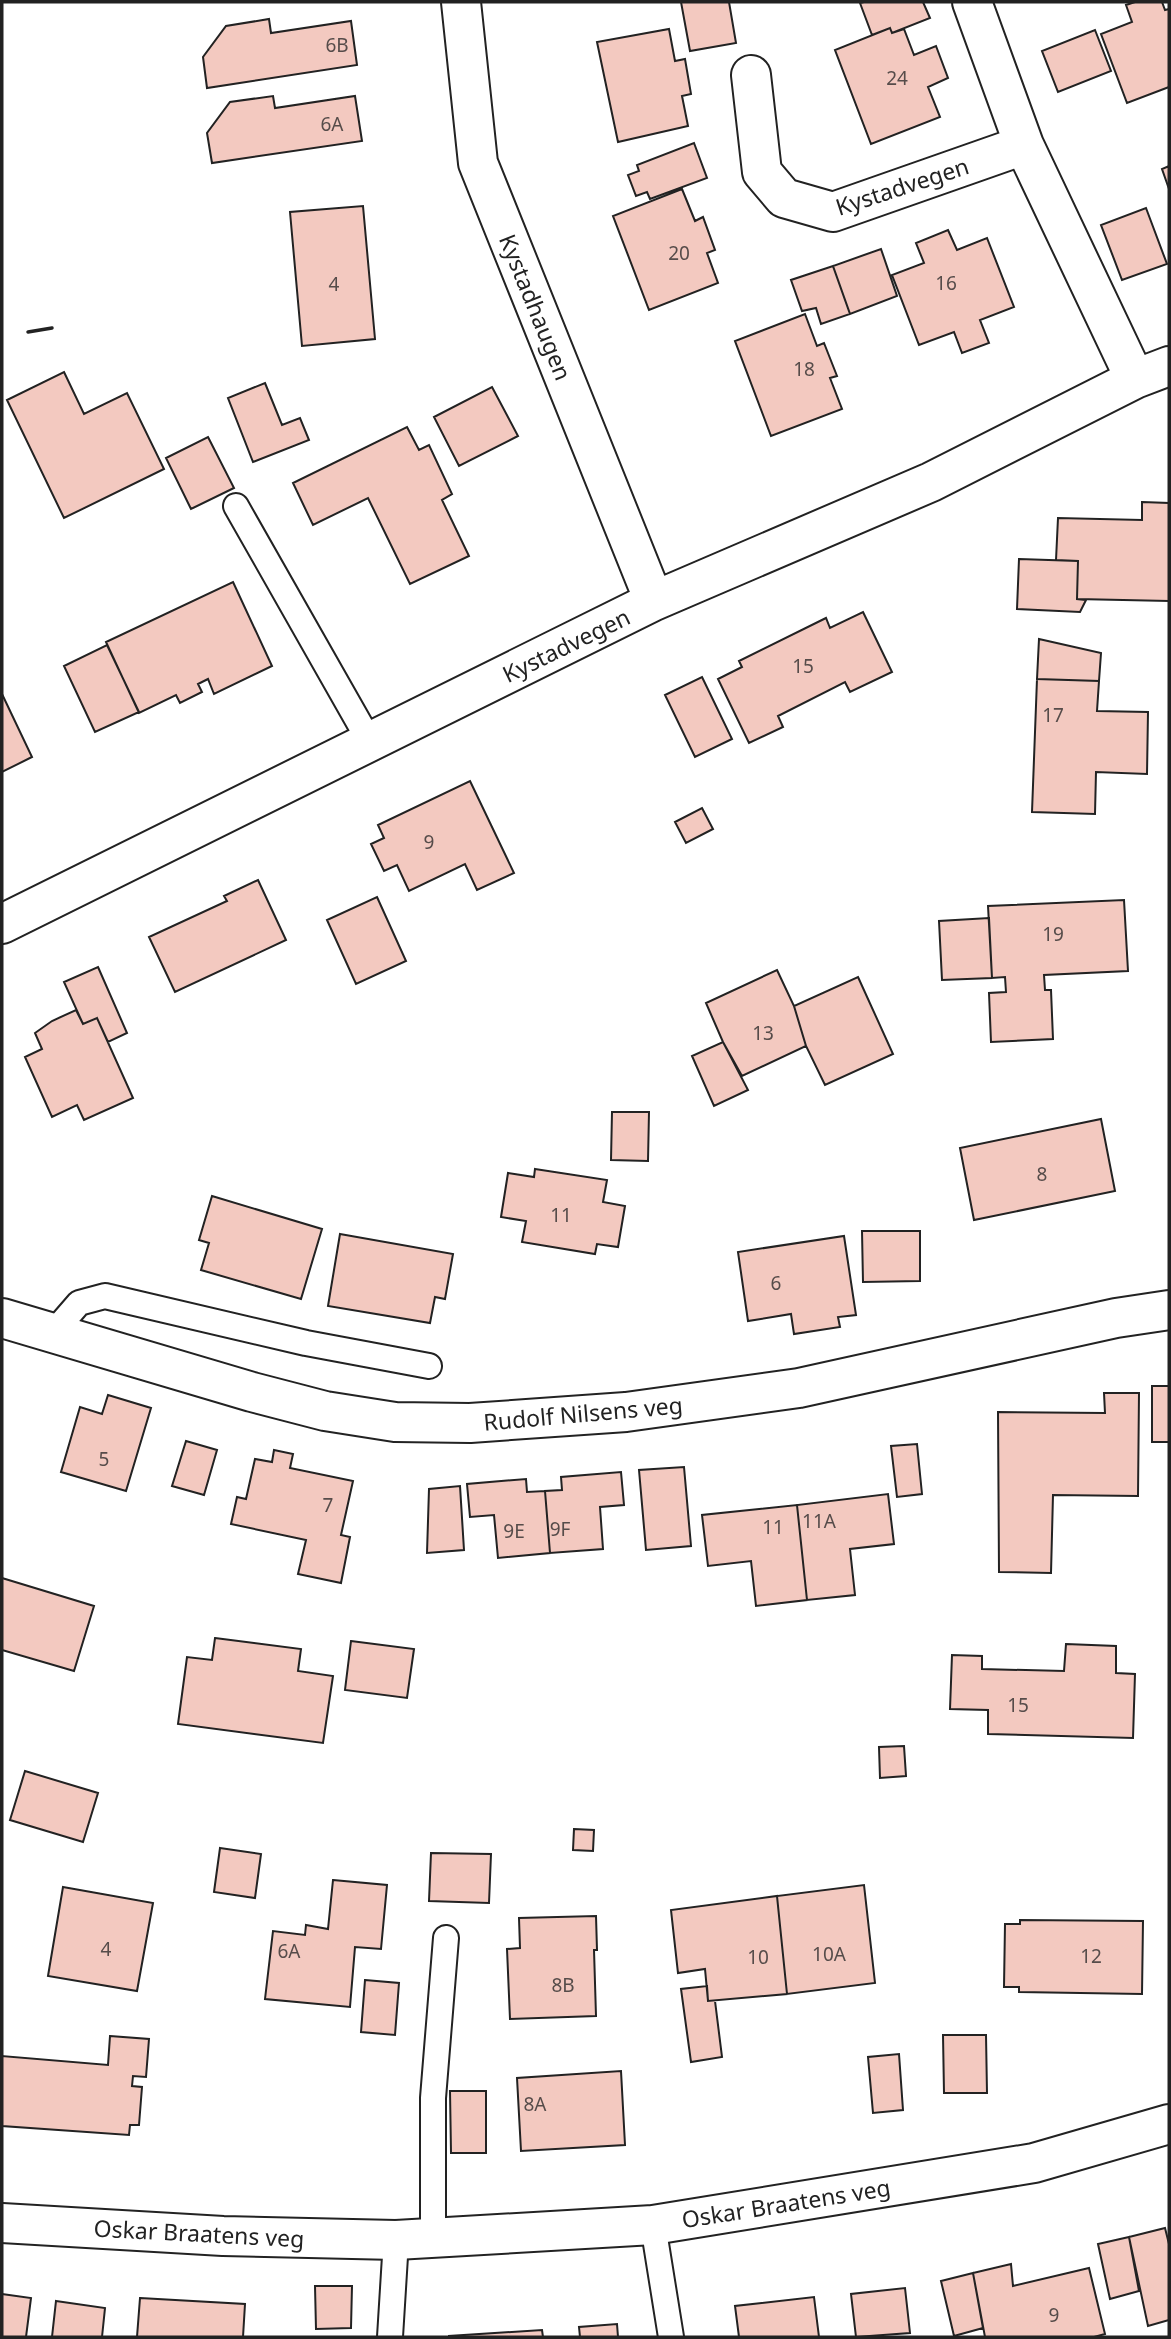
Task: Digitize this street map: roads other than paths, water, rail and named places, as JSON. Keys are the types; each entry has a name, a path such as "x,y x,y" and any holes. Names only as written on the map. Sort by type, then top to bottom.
{"street":[{"name":"Kystadhaugen","path":"461,2 478,163 654,601"},
{"name":"Kystadvegen","path":"2,924 654,601 930,482 1152,373 1024,145 972,2"},
{"name":"Kystadvegen","path":"751,75 762,172 785,198 833,212 1024,145"},
{"name":"Rudolf Nilsens veg","path":"2,1318 252,1392 326,1411 395,1422 470,1423 626,1412 799,1388 1116,1318 1169,1310"},
{"name":"Oskar Braatens veg","path":"2,2223 223,2236 415,2239 653,2225 1034,2163 1169,2124"}],"lane":[{"path":"236,506 370,742"},
{"path":"53,1333 79,1303 104,1296 306,1343 429,1366"},
{"path":"390,2337 415,2239 433,2098 446,1938"},
{"path":"653,2225 671,2337"}]}
